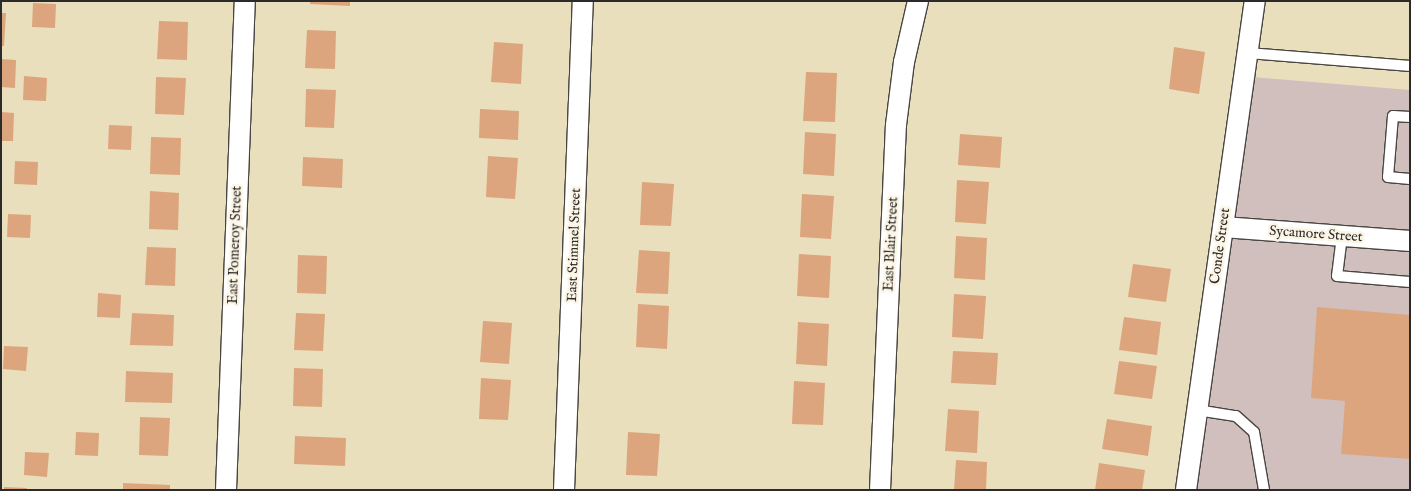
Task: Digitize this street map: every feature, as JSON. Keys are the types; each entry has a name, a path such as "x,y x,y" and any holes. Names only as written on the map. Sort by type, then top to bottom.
{"street":[{"name":"East Pomeroy Street","path":"226,490 245,1"},
{"name":"East Stimmel Street","path":"564,490 584,1"},
{"name":"East Blair Street","path":"880,490 897,116 918,1"},
{"name":"Conde Street","path":"1186,490 1255,1"},
{"name":"Sycamore Street","path":"1223,227 1410,241"}],"lane":[{"path":"1248,53 1410,66"},
{"path":"1410,117 1393,116 1388,177 1410,178"},
{"path":"1342,236 1337,276 1410,282"},
{"path":"1197,410 1236,416 1254,432 1264,490"}],"shaded area":[{"path":"1252,77 1410,90 1410,490 1197,490"}],"building":[{"path":"310,1 350,1 350,6 310,4"},
{"path":"33,3 56,4 55,28 32,27"},
{"path":"1,13 6,13 4,46 1,46"},
{"path":"159,21 188,22 187,60 157,59"},
{"path":"307,30 336,31 335,69 305,68"},
{"path":"494,42 523,44 521,84 491,82"},
{"path":"1174,47 1205,52 1199,94 1169,89"},
{"path":"1,59 16,60 15,88 1,87"},
{"path":"806,72 837,73 835,122 803,121"},
{"path":"24,76 47,78 46,101 23,100"},
{"path":"156,77 186,78 184,115 155,114"},
{"path":"306,89 336,90 334,128 305,127"},
{"path":"480,109 519,111 518,140 479,138"},
{"path":"1,112 14,113 13,141 1,141"},
{"path":"109,125 132,126 131,150 108,149"},
{"path":"805,132 836,134 834,176 803,174"},
{"path":"960,134 1002,137 1000,168 958,165"},
{"path":"151,137 181,138 180,175 150,174"},
{"path":"488,156 518,158 515,199 486,197"},
{"path":"303,157 343,159 342,188 302,186"},
{"path":"15,161 38,162 37,185 14,184"},
{"path":"957,180 989,182 986,224 955,222"},
{"path":"642,182 674,184 671,226 640,225"},
{"path":"150,191 179,193 178,230 149,229"},
{"path":"802,194 834,196 831,239 800,237"},
{"path":"8,214 31,215 30,238 7,237"},
{"path":"956,236 987,238 985,280 954,278"},
{"path":"147,247 176,248 175,286 145,285"},
{"path":"639,250 670,252 668,294 636,293"},
{"path":"799,254 831,256 829,298 797,296"},
{"path":"298,255 327,256 326,294 297,293"},
{"path":"1133,264 1171,269 1166,302 1128,297"},
{"path":"98,293 121,295 120,318 97,317"},
{"path":"954,294 986,296 983,339 952,337"},
{"path":"638,304 669,306 667,349 636,347"},
{"path":"1317,307 1410,315 1410,459 1341,454 1345,401 1311,398"},
{"path":"132,313 174,315 173,346 130,345"},
{"path":"296,313 325,314 323,351 294,350"},
{"path":"1124,317 1161,322 1157,355 1119,350"},
{"path":"483,321 512,323 509,364 480,362"},
{"path":"798,322 829,324 827,366 796,364"},
{"path":"4,346 28,347 26,371 3,369"},
{"path":"953,351 998,353 996,385 951,383"},
{"path":"1119,361 1157,366 1152,399 1114,394"},
{"path":"294,368 323,369 322,407 293,406"},
{"path":"126,371 173,373 172,403 125,402"},
{"path":"481,378 511,380 508,420 479,419"},
{"path":"794,381 825,383 823,425 792,424"},
{"path":"948,409 979,411 977,453 945,451"},
{"path":"140,417 170,418 168,456 139,455"},
{"path":"1107,419 1152,426 1148,456 1102,449"},
{"path":"76,432 99,433 98,456 75,455"},
{"path":"628,432 660,434 657,476 626,475"},
{"path":"295,436 346,438 345,466 294,464"},
{"path":"25,452 49,453 47,477 24,475"},
{"path":"956,460 987,462 986,490 954,490"},
{"path":"1099,463 1145,470 1142,490 1095,490"},
{"path":"123,483 170,485 170,490 123,490"},
{"path":"4,487 27,488 27,490 4,490"}]}
